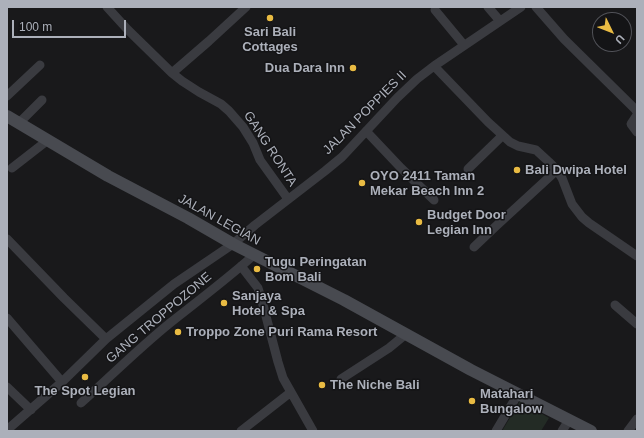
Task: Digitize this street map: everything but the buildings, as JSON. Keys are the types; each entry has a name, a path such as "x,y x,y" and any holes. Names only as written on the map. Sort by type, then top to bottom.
{"main road":[{"name":"JALAN LEGIAN","path":"7,116 108,176 188,218 233,244 344,300 471,370 591,431"}],"street":[{"name":"GANG RONTA","path":"107,7 172,73 199,92 221,104 240,123 253,143 260,160 288,199"},
{"path":"172,73 209,42 246,7"},
{"path":"488,7 500,21"},
{"name":"JALAN POPPIES II","path":"7,430 62,382 106,339 174,284 233,244 342,157 397,98 417,79 464,45 521,7"},
{"path":"536,7 569,44 637,112"},
{"path":"435,10 464,45"},
{"path":"7,96 40,65"},
{"path":"434,66 502,136 518,146 536,150 557,170 562,178 572,204 582,217 637,256"},
{"path":"19,123 42,100"},
{"path":"637,115 631,124 637,132"},
{"path":"366,131 434,200"},
{"path":"468,169 502,136"},
{"path":"12,168 48,140"},
{"path":"474,247 557,170"},
{"path":"7,239 106,339"},
{"name":"GANG TROPPOZONE","path":"81,402 158,333 254,255"},
{"path":"241,266 258,288 283,378 313,431"},
{"path":"614,305 637,324"},
{"path":"7,318 62,382"},
{"path":"341,379 389,348 406,334"},
{"path":"7,387 31,410"},
{"path":"241,431 291,392"},
{"path":"496,431 518,394"},
{"path":"628,431 637,419"},
{"path":"562,431 569,420"}],"shaded area":[{"path":"520,401 549,418 541,431 502,431"}],"place":[{"name":"Sari Bali Cottages","path":"270,18"},
{"name":"Dua Dara Inn","path":"353,68"},
{"name":"Bali Dwipa Hotel","path":"517,170"},
{"name":"OYO 2411 Taman Mekar Beach Inn 2","path":"362,183"},
{"name":"Budget Door Legian Inn","path":"419,222"},
{"name":"Tugu Peringatan Bom Bali","path":"257,269"},
{"name":"Sanjaya Hotel & Spa","path":"224,303"},
{"name":"Troppo Zone Puri Rama Resort","path":"178,332"},
{"name":"The Spot Legian","path":"85,377"},
{"name":"The Niche Bali","path":"322,385"},
{"name":"Matahari Bungalow","path":"472,401"}]}
